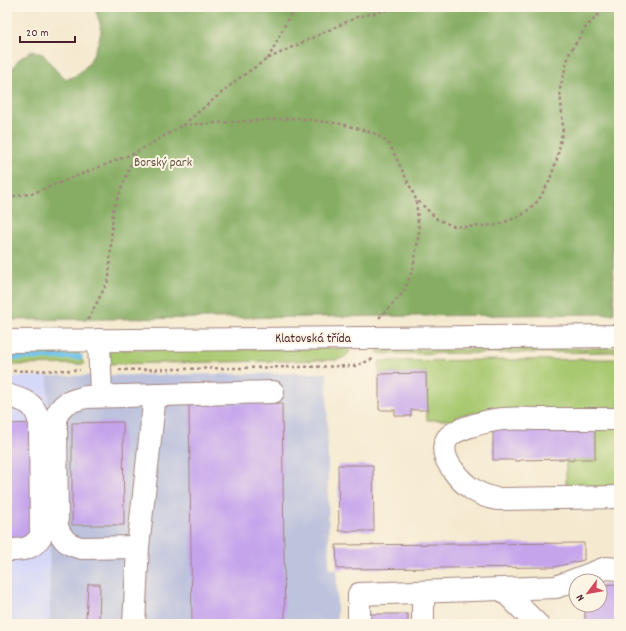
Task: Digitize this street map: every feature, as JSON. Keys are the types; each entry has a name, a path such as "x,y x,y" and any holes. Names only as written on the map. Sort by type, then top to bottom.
{"main road":[{"name":"Klatovská třída","path":"7,341 619,336"},
{"path":"89,340 100,370 101,396"},
{"path":"138,547 82,548 74,546 61,536 57,527 56,418 59,410 64,404 86,397 101,396 273,392"},
{"path":"7,395 32,405 37,413 40,423 41,536 37,543 29,547 21,550 7,550"},
{"path":"134,624 138,547 154,395"},
{"path":"619,419 503,419 477,424 459,430 448,438 444,447 444,454 459,479 473,490 488,497 497,499 619,497"},
{"path":"359,624 359,594 556,587 606,568 619,569"},
{"path":"502,589 537,624"},
{"path":"423,592 423,624"}],"path":[{"path":"268,60 294,7"},
{"path":"7,196 31,194 135,153 183,125 238,79 268,60 357,17 401,7"},
{"path":"416,199 437,219 453,226 466,227 496,226 520,216 538,201 549,182 557,159 562,128 560,89 569,54 586,27 606,7"},
{"path":"183,125 296,118 342,124 376,134 390,144 416,199 419,233 412,269 403,293 359,338"},
{"path":"89,340 109,279 113,210 135,153"},
{"path":"7,371 354,366 378,357"}],"shaded area":[{"path":"327,373 329,569 337,569 337,624 50,624 48,376"},
{"path":"48,376 50,624 7,624 7,377"}],"green space":[{"name":"Borský park","path":"94,7 619,7 619,206 613,206 614,314 7,320 7,78 18,60 31,51 43,54 65,79 75,76 81,72 90,61 97,46 101,32"},
{"path":"350,348 349,353 346,356 336,360 106,364 110,350"},
{"path":"619,348 619,352 381,354 377,351 379,350"},
{"path":"77,350 84,364 7,365 7,351"},
{"path":"619,359 619,414 473,413 461,415 452,420 427,420 426,373 379,374 379,361"},
{"path":"619,424 619,491 566,492 566,459 573,461 573,459 595,459 595,428"}],"building":[{"path":"426,373 427,410 411,410 411,416 395,416 395,410 379,410 379,374"},
{"path":"282,403 285,624 192,624 189,404"},
{"path":"123,422 124,525 72,525 72,423"},
{"path":"34,423 34,538 7,539 7,424"},
{"path":"595,428 595,459 573,459 573,461 567,459 520,461 493,460 493,429"},
{"path":"338,465 373,465 374,531 339,531"},
{"path":"584,543 584,560 554,567 337,569 336,545"},
{"path":"88,584 100,584 99,624 92,624 92,620 86,619"},
{"path":"617,584 617,592 619,592 619,624 585,624 585,613 608,613 608,585"},
{"path":"366,614 408,614 408,624 366,624"}],"waterway":[{"path":"7,358 80,357"}]}
